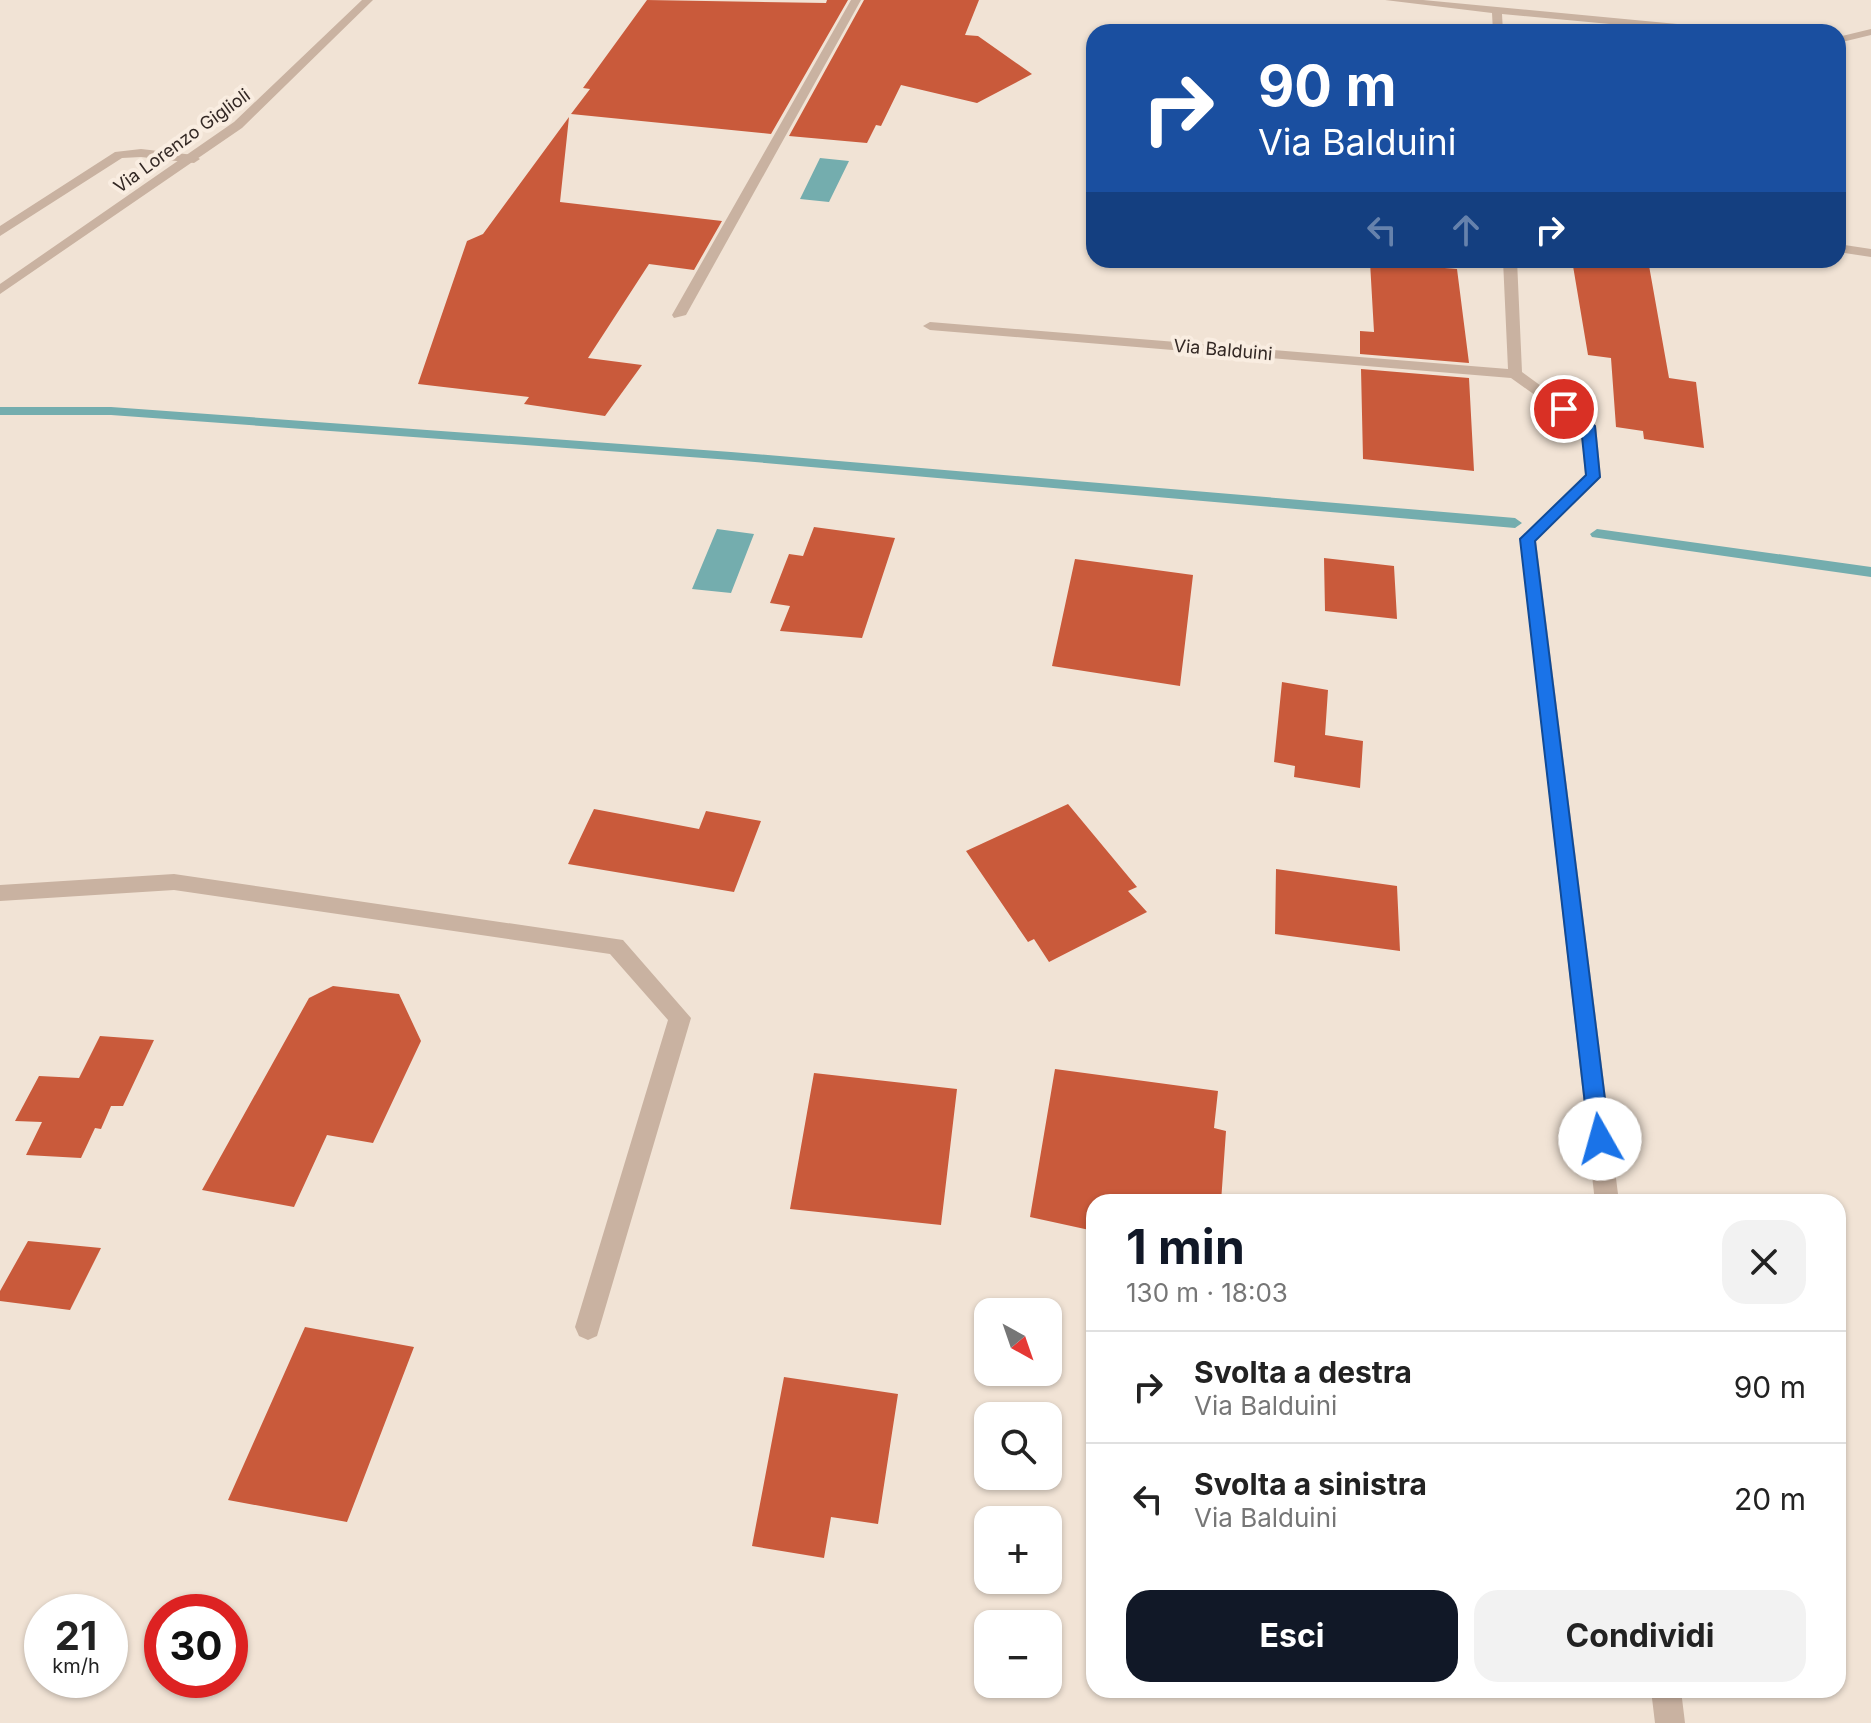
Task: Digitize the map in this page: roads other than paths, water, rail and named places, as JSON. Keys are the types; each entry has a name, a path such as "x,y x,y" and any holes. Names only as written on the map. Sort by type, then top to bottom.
{"street":[{"name":"Via Lorenzo Giglioli","path":"0,290 194,159 268,100 368,0"},
{"path":"679,315 856,0"},
{"path":"1390,0 1645,24"},
{"path":"1497,10 1498,24"},
{"path":"1846,38 1871,32"},
{"path":"0,232 119,155 166,154 194,159"},
{"path":"1846,249 1871,253"},
{"path":"1510,268 1515,374 1588,426 1593,477 1528,539 1606,1194"},
{"name":"Via Balduini","path":"930,326 1515,374"},
{"path":"0,893 174,882 616,946 680,1018 588,1327"},
{"path":"1667,1698 1670,1723"}],"water":[{"path":"820,158 849,161 829,202 800,199"},
{"path":"717,529 754,534 731,593 692,589"}],"waterway":[{"path":"0,411 111,411 731,456 1515,523"},
{"path":"1597,534 1871,572"}]}
